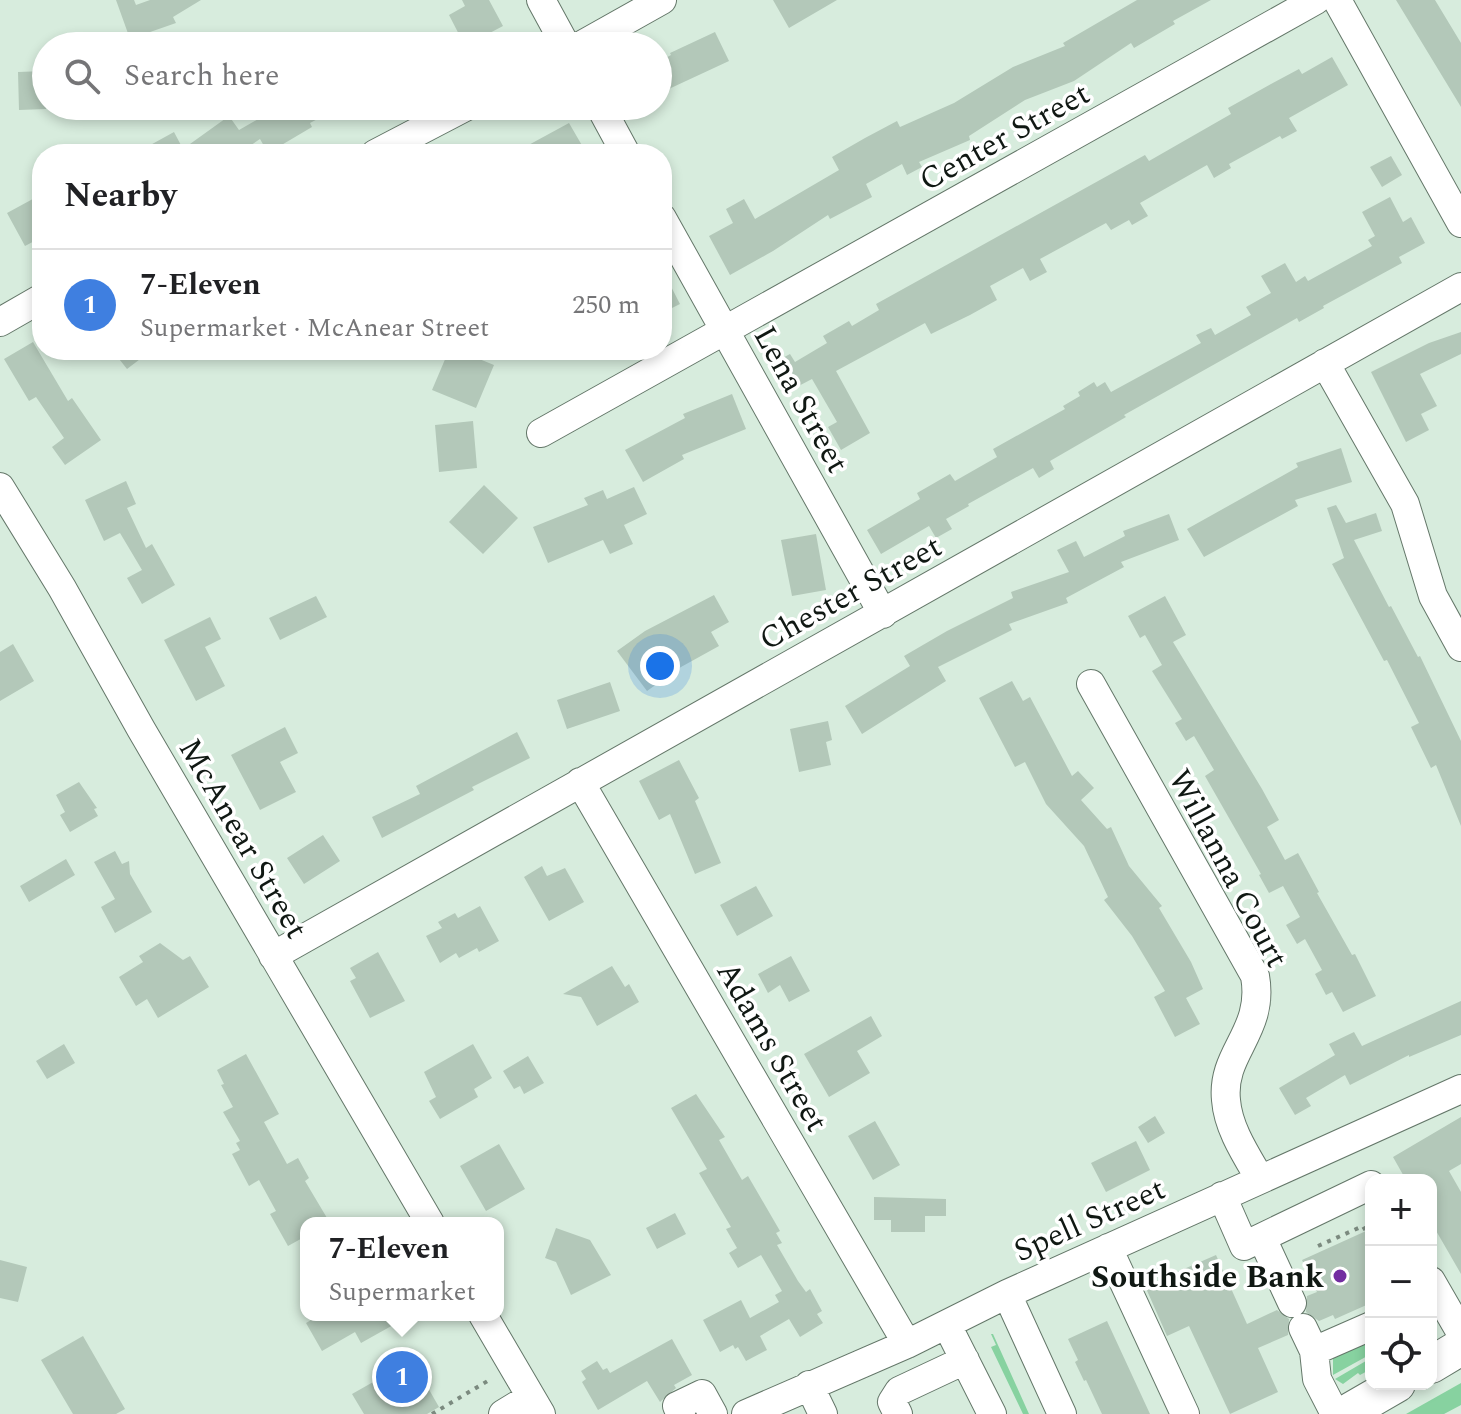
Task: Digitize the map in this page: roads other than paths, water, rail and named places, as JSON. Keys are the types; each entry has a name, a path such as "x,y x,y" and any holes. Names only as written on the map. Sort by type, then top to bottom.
{"main road":[{"path":"1437,1361 1461,1347"},
{"path":"1345,1414 1387,1390"}],"street":[{"path":"541,0 558,32"},
{"path":"605,32 662,0"},
{"name":"Center Street","path":"541,433 1316,0"},
{"path":"1337,0 1461,223"},
{"path":"394,144 440,120"},
{"path":"608,120 621,144"},
{"name":"Lena Street","path":"672,236 883,614"},
{"name":"Chester Street","path":"273,956 1461,287"},
{"path":"0,322 32,304"},
{"path":"1325,363 1405,504 1433,596 1461,647"},
{"name":"McAnear Street","path":"0,487 62,588 426,1217"},
{"name":"Willanna Court","path":"1091,684 1255,976 1255,1013 1230,1068 1226,1100 1239,1143 1260,1179"},
{"name":"Adams Street","path":"580,782 907,1344"},
{"name":"Spell Street","path":"746,1414 907,1344 1007,1294 1461,1089"},
{"path":"1222,1196 1244,1246 1365,1188"},
{"path":"1262,1238 1303,1327 1317,1379 1335,1414"},
{"path":"1108,1248 1185,1414"},
{"path":"1007,1294 1062,1414"},
{"path":"1437,1297 1461,1333"},
{"path":"486,1321 536,1406 503,1414"},
{"path":"947,1325 992,1414"},
{"path":"1303,1327 1365,1326"},
{"path":"898,1414 892,1402 899,1391 965,1360"},
{"path":"809,1385 823,1414"},
{"path":"681,1414 677,1406 702,1394 713,1414"}],"place":[{"name":"Southside Bank","path":"1340,1276"},
{"name":"7-Eleven","path":"402,1377"}]}
